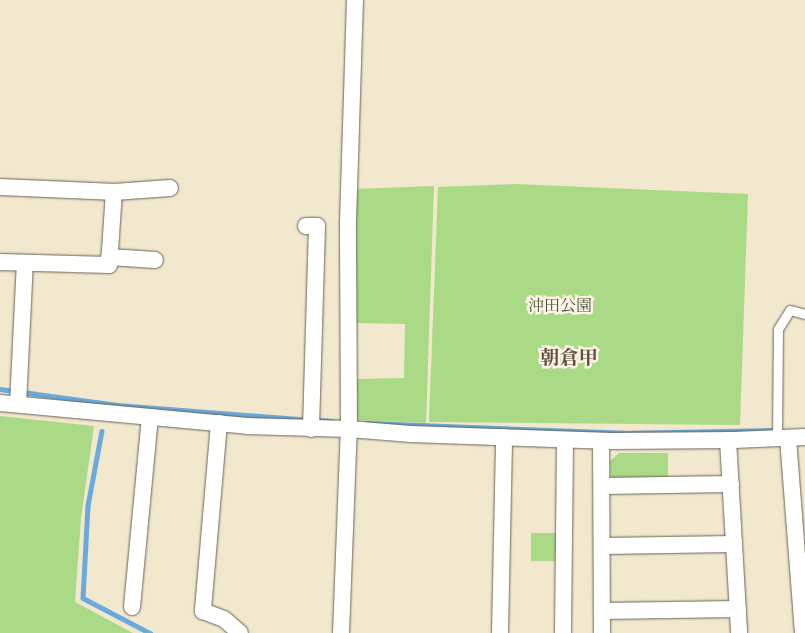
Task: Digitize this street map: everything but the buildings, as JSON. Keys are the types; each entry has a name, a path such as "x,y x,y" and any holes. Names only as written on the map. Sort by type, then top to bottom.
{"street":[{"path":"341,633 349,429 348,203 355,0"},
{"path":"0,187 114,192 170,188"},
{"path":"0,262 109,265 114,192"},
{"path":"306,226 317,226 311,430"},
{"path":"109,258 155,260"},
{"path":"18,395 25,263"},
{"path":"0,403 18,395 150,417 311,430 349,429 411,434 601,441 728,440 780,434 805,436"},
{"path":"132,607 150,417"},
{"path":"219,423 203,611 224,619 240,633"},
{"path":"780,434 802,633"},
{"path":"500,633 504,437"},
{"path":"563,633 565,440"},
{"path":"728,440 739,633"},
{"path":"601,441 602,633"},
{"path":"602,486 731,484"},
{"path":"603,546 734,544"},
{"path":"602,611 738,609"}],"lane":[{"path":"780,434 778,329 790,310 805,314"}],"green space":[{"name":"沖田公園","path":"515,184 748,194 740,425 429,422 438,187"},
{"path":"434,186 426,423 357,420 356,379 404,378 405,324 355,323 354,189"},
{"path":"0,416 94,426 81,518 75,602 133,633 0,633"},
{"path":"619,453 668,453 668,481 611,482 610,461"},
{"path":"531,533 559,533 559,561 531,561"}],"waterway":[{"path":"0,389 117,405 301,419"},
{"path":"317,420 333,421"},
{"path":"367,423 623,433 774,430"},
{"path":"102,431 88,506 83,598 150,633"}],"district":[{"name":"朝倉甲","path":"569,359"}]}
